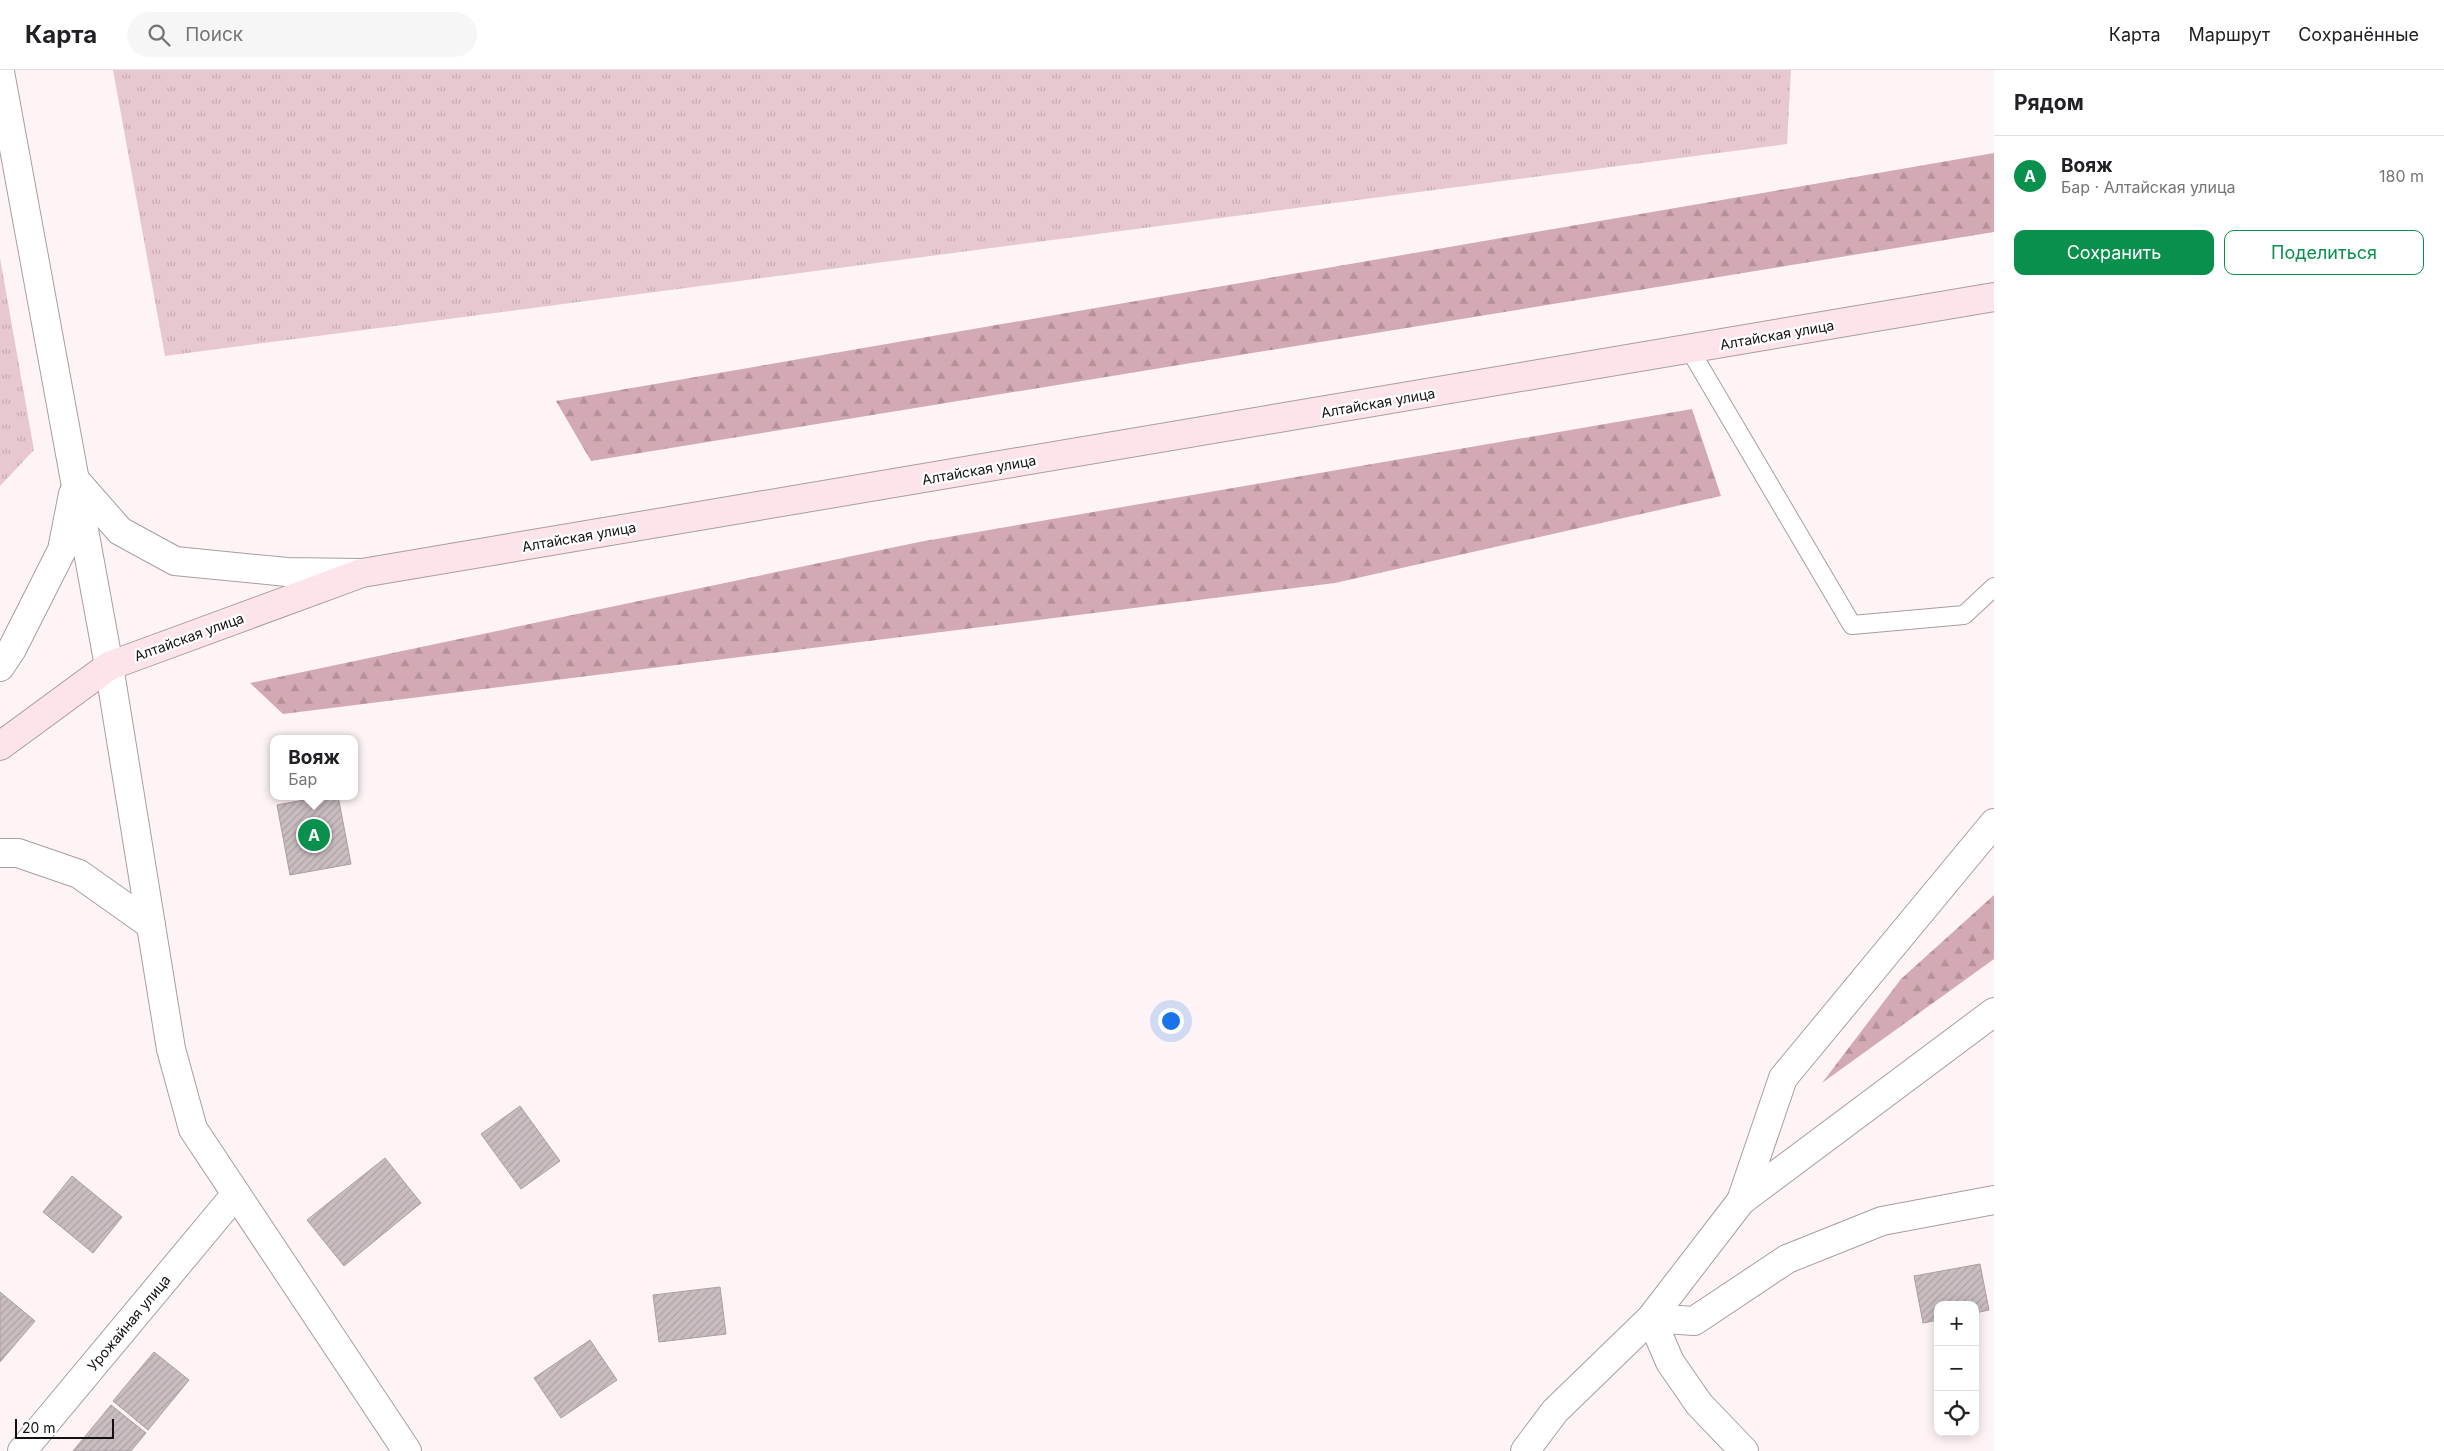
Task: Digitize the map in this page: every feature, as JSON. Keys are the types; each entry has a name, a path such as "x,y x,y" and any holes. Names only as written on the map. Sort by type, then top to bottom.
{"main road":[{"name":"Алтайская улица","path":"0,746 109,666 362,573 1690,350 1994,297"}],"street":[{"path":"0,72 109,666 171,1049 193,1129 408,1451"},
{"path":"76,481 120,532 175,561 287,572 362,573"},
{"path":"0,667 12,649 62,550 76,481"},
{"path":"1741,1201 1783,1078 1994,823"},
{"path":"0,853 18,853 80,874 151,925"},
{"path":"1525,1451 1555,1411 1651,1318 1741,1201 1994,1012"},
{"name":"Урожайная улица","path":"22,1451 236,1194"},
{"path":"1651,1318 1694,1322 1787,1259 1882,1221 1994,1200"},
{"path":"1651,1318 1670,1362 1699,1404 1744,1451"}],"lane":[{"path":"1690,350 1852,625 1964,615 1994,587"}],"green space":[{"path":"113,70 1791,70 1787,144 165,356"},
{"path":"1994,153 1994,232 591,461 556,401"},
{"path":"0,258 34,450 0,486"},
{"path":"1692,409 1721,496 1335,583 283,714 250,683 919,542"},
{"path":"1994,895 1994,959 1822,1083 1901,979"}],"building":[{"path":"304,800 339,800 351,864 290,875 277,805"},
{"path":"520,1106 560,1161 521,1189 481,1134"},
{"path":"385,1158 421,1203 344,1266 307,1220"},
{"path":"72,1176 122,1217 93,1253 43,1212"},
{"path":"1980,1264 1989,1310 1979,1312 1979,1301 1934,1301 1934,1321 1923,1323 1914,1276"},
{"path":"720,1287 726,1334 659,1342 653,1295"},
{"path":"0,1292 35,1321 0,1362"},
{"path":"590,1340 617,1380 561,1418 534,1378"},
{"path":"154,1352 189,1380 148,1430 113,1401"},
{"path":"111,1405 146,1433 131,1451 73,1451"}],"place":[{"name":"Вояж","path":"314,835"}]}
